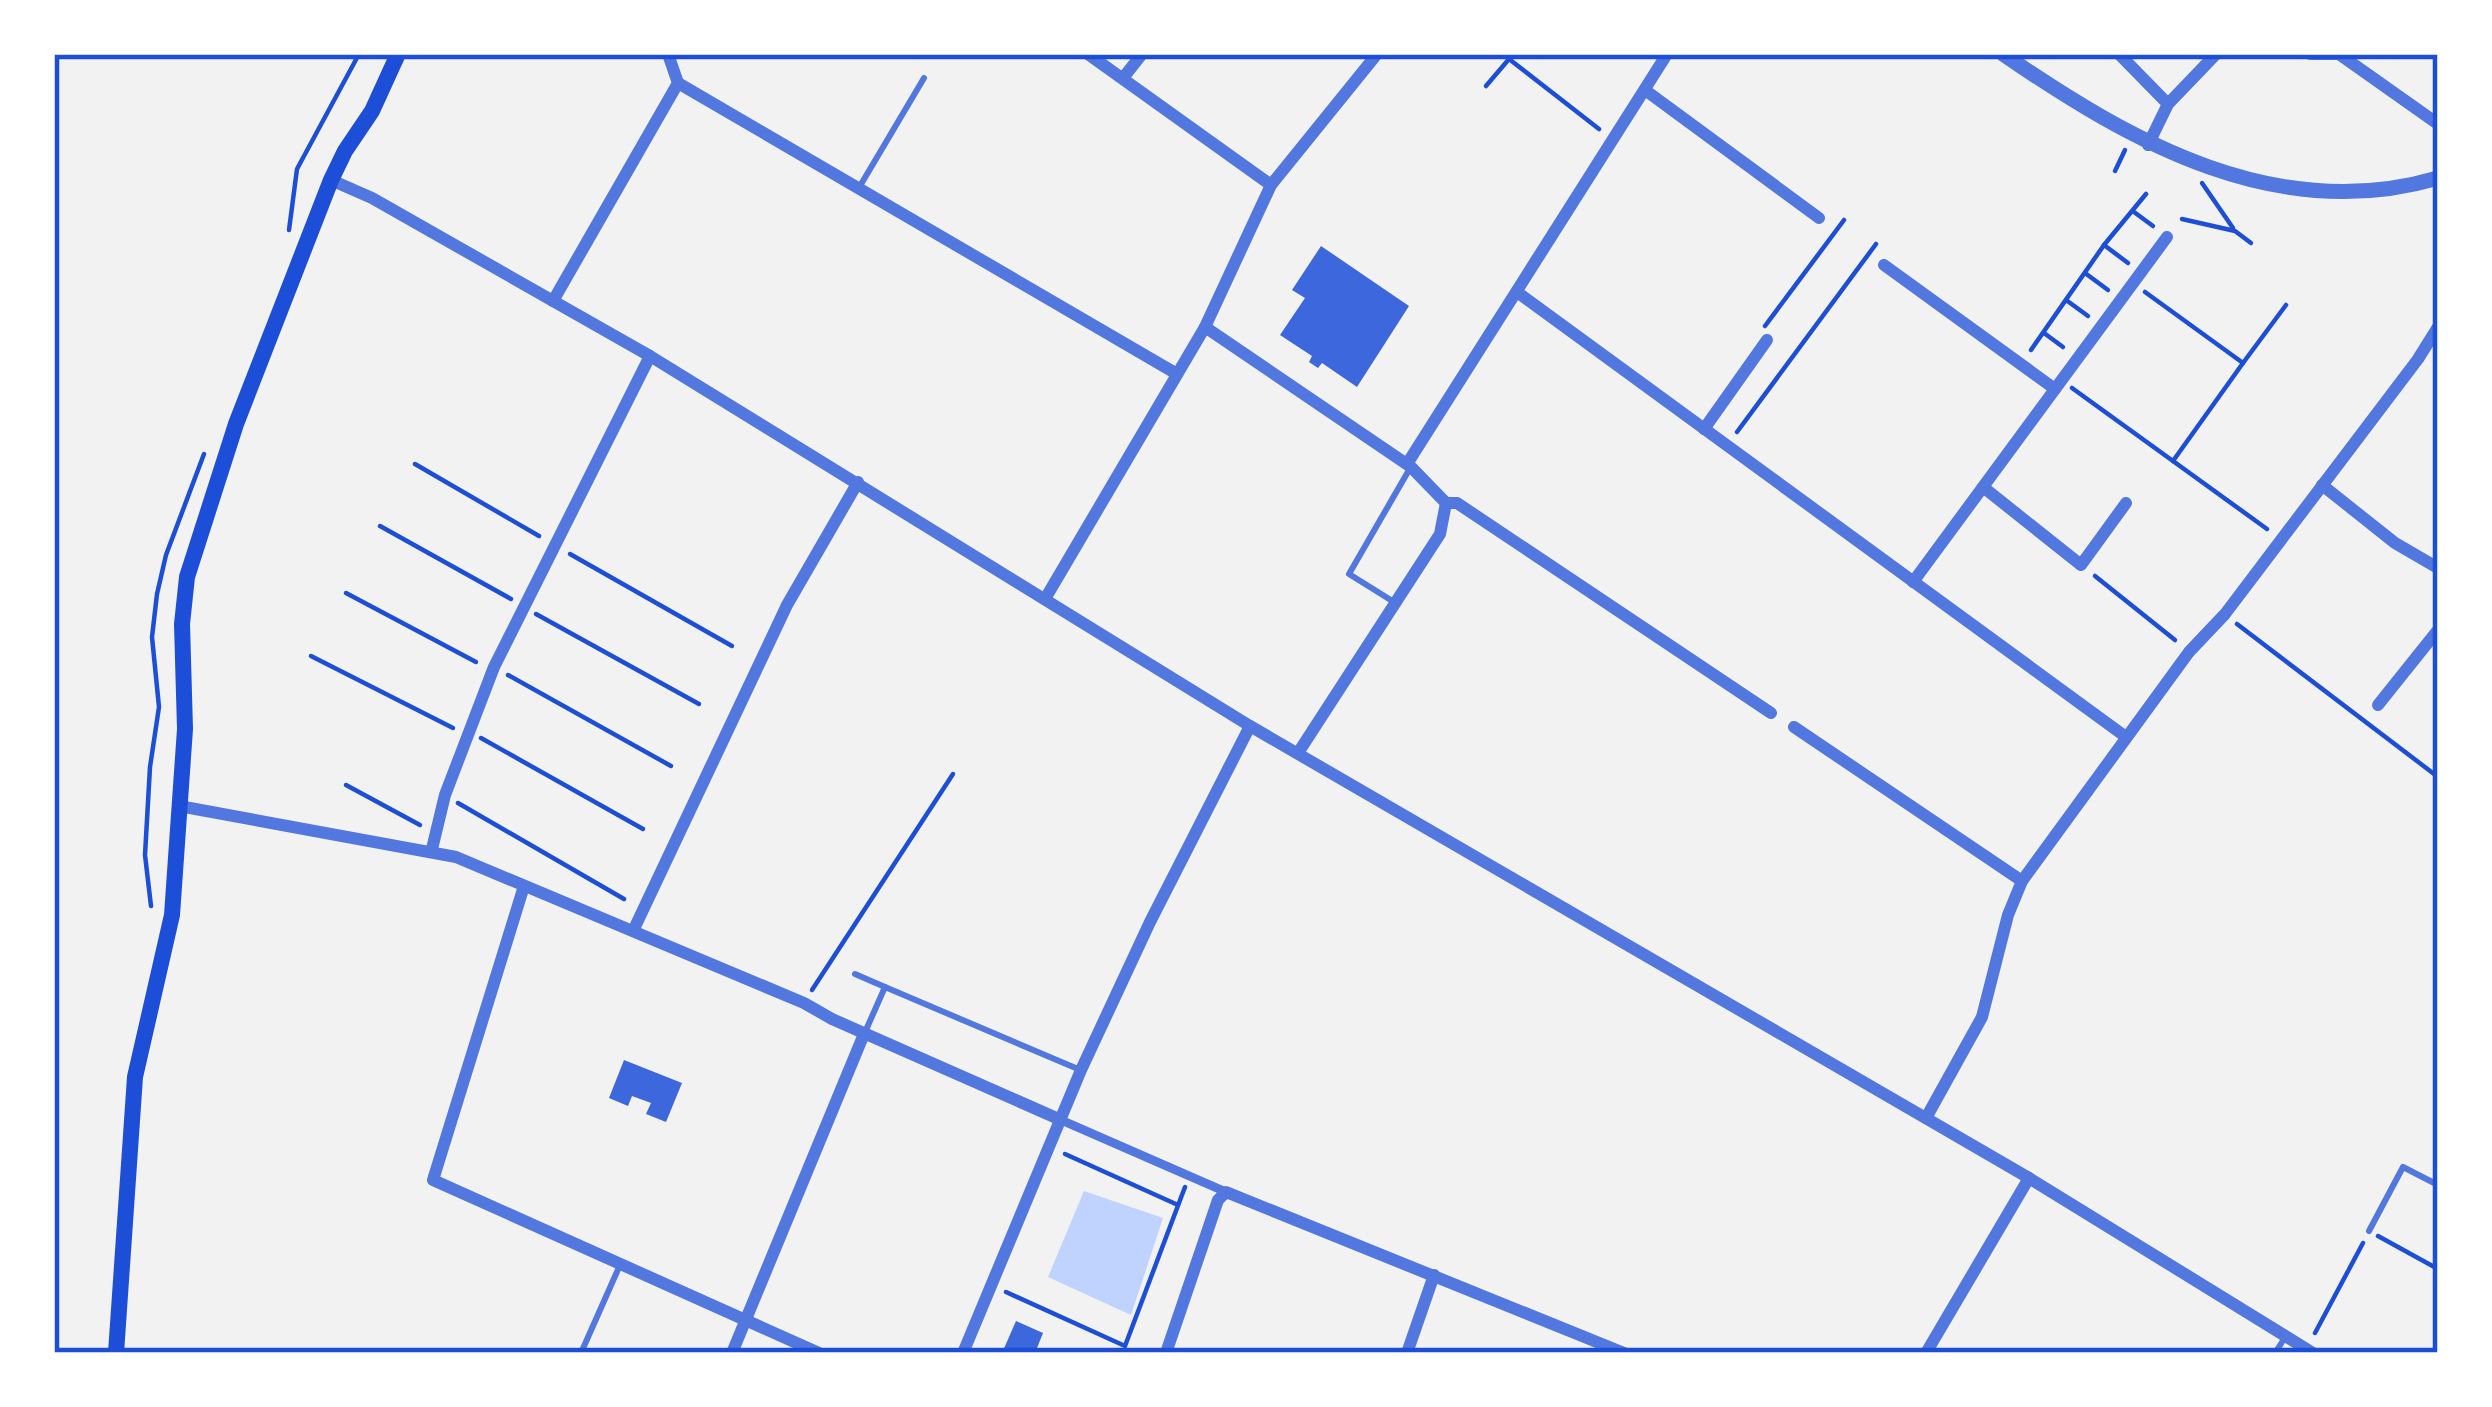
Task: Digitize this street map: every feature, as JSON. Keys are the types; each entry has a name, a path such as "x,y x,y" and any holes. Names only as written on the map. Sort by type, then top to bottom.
{"main road":[{"path":"116,1353 135,1077 172,915 185,729 182,624 187,577 236,424 331,180 372,111 398,54"}],"street":[{"path":"668,54 678,83 1177,374"},
{"path":"1088,54 1271,185"},
{"path":"1123,78 1142,54"},
{"path":"1045,599 1205,327 1271,185 1377,54"},
{"path":"1409,466 1667,54"},
{"path":"2003,54 2094,112 2194,164 2279,187 2358,191 2406,187 2438,178"},
{"path":"2119,54 2168,104"},
{"path":"2149,143 2168,104 2216,54"},
{"path":"2310,54 2338,54 2438,124"},
{"path":"553,301 678,83"},
{"path":"1646,90 1819,218"},
{"path":"331,180 372,198 650,356 1250,726 2030,1178 2310,1351"},
{"path":"1913,582 2167,237"},
{"path":"1884,265 2055,389"},
{"path":"1517,292 2126,737"},
{"path":"1205,327 1409,466 1446,503 1457,503 1772,713"},
{"path":"1926,1118 1982,1017 2008,915 2022,881 2189,652 2225,614 2438,327"},
{"path":"1703,428 1764,335"},
{"path":"432,849 445,796 494,668 650,356"},
{"path":"634,929 787,604 858,482"},
{"path":"2322,485 2395,544 2438,568"},
{"path":"1983,487 2081,565 2126,503"},
{"path":"1298,753 1440,534 1446,503"},
{"path":"2378,705 2438,630"},
{"path":"963,1353 1081,1070 1250,726"},
{"path":"1794,727 2022,881"},
{"path":"179,806 432,849 634,929 1226,1192 1624,1353"},
{"path":"524,886 433,1180 819,1353"},
{"path":"732,1353 864,1034"},
{"path":"1927,1353 2030,1178"},
{"path":"1166,1353 1218,1200 1226,1192"},
{"path":"1407,1353 1434,1275"}],"lane":[{"path":"860,186 924,78"},
{"path":"1395,603 1349,574 1409,466"},
{"path":"855,974 1081,1070"},
{"path":"864,1034 885,987"},
{"path":"2369,1231 2404,1167 2438,1185"},
{"path":"581,1353 621,1262"},
{"path":"2275,1353 2285,1336"}],"path":[{"path":"1486,86 1511,57 1604,132"},
{"path":"2115,171 2125,150"},
{"path":"2198,178 2236,232 2251,243"},
{"path":"2020,363 2146,194"},
{"path":"2133,211 2167,237"},
{"path":"2182,219 2236,232"},
{"path":"1764,335 1844,220"},
{"path":"1727,446 1876,244"},
{"path":"2104,245 2128,263"},
{"path":"2085,273 2108,290"},
{"path":"2131,282 2242,363"},
{"path":"2066,300 2088,316"},
{"path":"2171,462 2285,305"},
{"path":"2044,333 2063,347"},
{"path":"2055,389 2073,388 2281,540"},
{"path":"415,464 732,646"},
{"path":"380,526 699,704"},
{"path":"2081,565 2189,652"},
{"path":"346,593 671,766"},
{"path":"2225,614 2438,777"},
{"path":"311,656 442,725 467,732 643,829"},
{"path":"804,1003 953,774"},
{"path":"346,785 436,833"},
{"path":"445,796 625,899"},
{"path":"1077,1127 1065,1154 1178,1205"},
{"path":"1006,1292 1125,1346 1189,1176"},
{"path":"2310,1351 2369,1231 2438,1269"}],"water":[{"path":"1084,1191 1163,1218 1131,1315 1048,1277"}],"building":[{"path":"1321,246 1409,306 1357,387 1322,363 1318,368 1309,362 1312,356 1280,335 1305,298 1292,290"},
{"path":"624,1060 682,1083 666,1122 646,1114 651,1103 632,1096 628,1106 609,1098"},
{"path":"1016,1321 1043,1333 1035,1353 1002,1353"}]}
